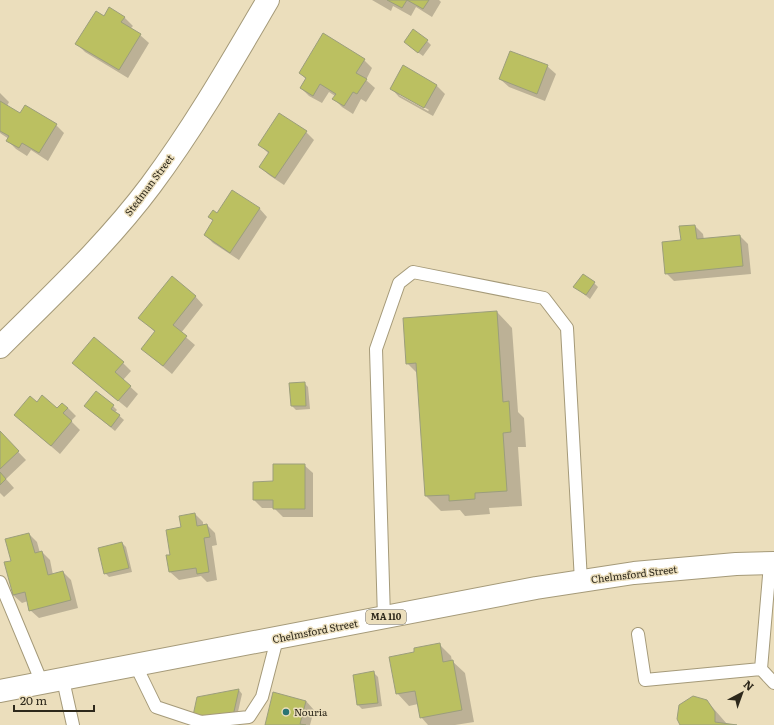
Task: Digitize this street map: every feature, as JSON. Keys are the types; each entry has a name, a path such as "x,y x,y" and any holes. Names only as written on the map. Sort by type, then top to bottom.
{"main road":[{"name":"Stedman Street","path":"0,347 71,276 120,223 151,185 197,120 268,0"},
{"name":"Chelmsford Street","path":"0,691 277,639 514,592 634,573 736,564 772,563"}],"lane":[{"path":"384,618 376,349 399,283 413,272 544,298 567,328 581,581"},
{"path":"772,563 761,669 774,683"},
{"path":"0,582 42,684"},
{"path":"638,634 645,680 761,669"},
{"path":"136,666 156,706 201,722 249,716 262,697 277,639"},
{"path":"63,680 73,725"}],"building":[{"path":"387,0 407,0 402,8"},
{"path":"407,0 429,0 423,9"},
{"path":"109,7 125,17 121,22 141,34 119,70 75,44 96,11 104,16"},
{"path":"413,29 428,40 418,53 404,42"},
{"path":"323,33 365,59 356,73 367,79 357,94 353,92 344,106 332,99 336,94 320,84 313,96 300,88 306,78 299,73"},
{"path":"510,51 548,65 537,94 499,79"},
{"path":"403,65 437,85 424,108 390,89"},
{"path":"0,101 20,113 25,105 57,124 39,153 22,143 19,148 6,141 9,136 0,131"},
{"path":"279,113 307,131 275,178 259,167 269,152 258,145"},
{"path":"232,190 260,208 230,253 204,235 213,220 208,217 213,210 217,213"},
{"path":"695,225 697,239 740,235 743,266 665,274 662,242 681,240 679,226"},
{"path":"583,274 595,282 586,295 573,287"},
{"path":"172,276 196,296 173,325 187,336 163,366 141,349 155,331 138,318"},
{"path":"497,311 503,402 509,401 511,432 503,433 507,491 475,493 475,499 449,501 449,495 425,496 416,363 406,364 403,318"},
{"path":"94,337 124,362 115,372 131,386 118,401 72,363"},
{"path":"305,382 306,406 291,406 289,383"},
{"path":"96,391 114,405 111,409 120,415 111,427 84,406"},
{"path":"42,395 57,408 62,403 68,408 63,413 72,421 51,446 14,415 30,396 37,402"},
{"path":"0,431 19,451 0,469"},
{"path":"273,464 305,464 305,509 273,509 273,500 253,500 253,482 273,481"},
{"path":"0,472 6,479 0,485"},
{"path":"195,513 197,526 207,524 210,537 204,538 209,572 197,574 196,568 169,572 166,555 170,555 166,530 181,527 179,516"},
{"path":"29,533 35,553 42,551 48,575 63,571 71,600 29,611 25,592 13,595 4,562 11,561 5,539"},
{"path":"122,542 129,568 104,574 98,548"},
{"path":"440,643 443,662 453,660 462,710 420,718 415,691 396,694 389,657 414,652 414,648"},
{"path":"374,671 378,703 357,705 353,675"},
{"path":"239,689 231,725 191,725 197,697"},
{"name":"Nouria","path":"273,692 306,701 300,724 306,725 265,725"},
{"path":"693,696 707,700 715,712 715,722 737,725 680,725 677,719 679,705"}],"place":[{"name":"Nouria","path":"286,712"}]}
